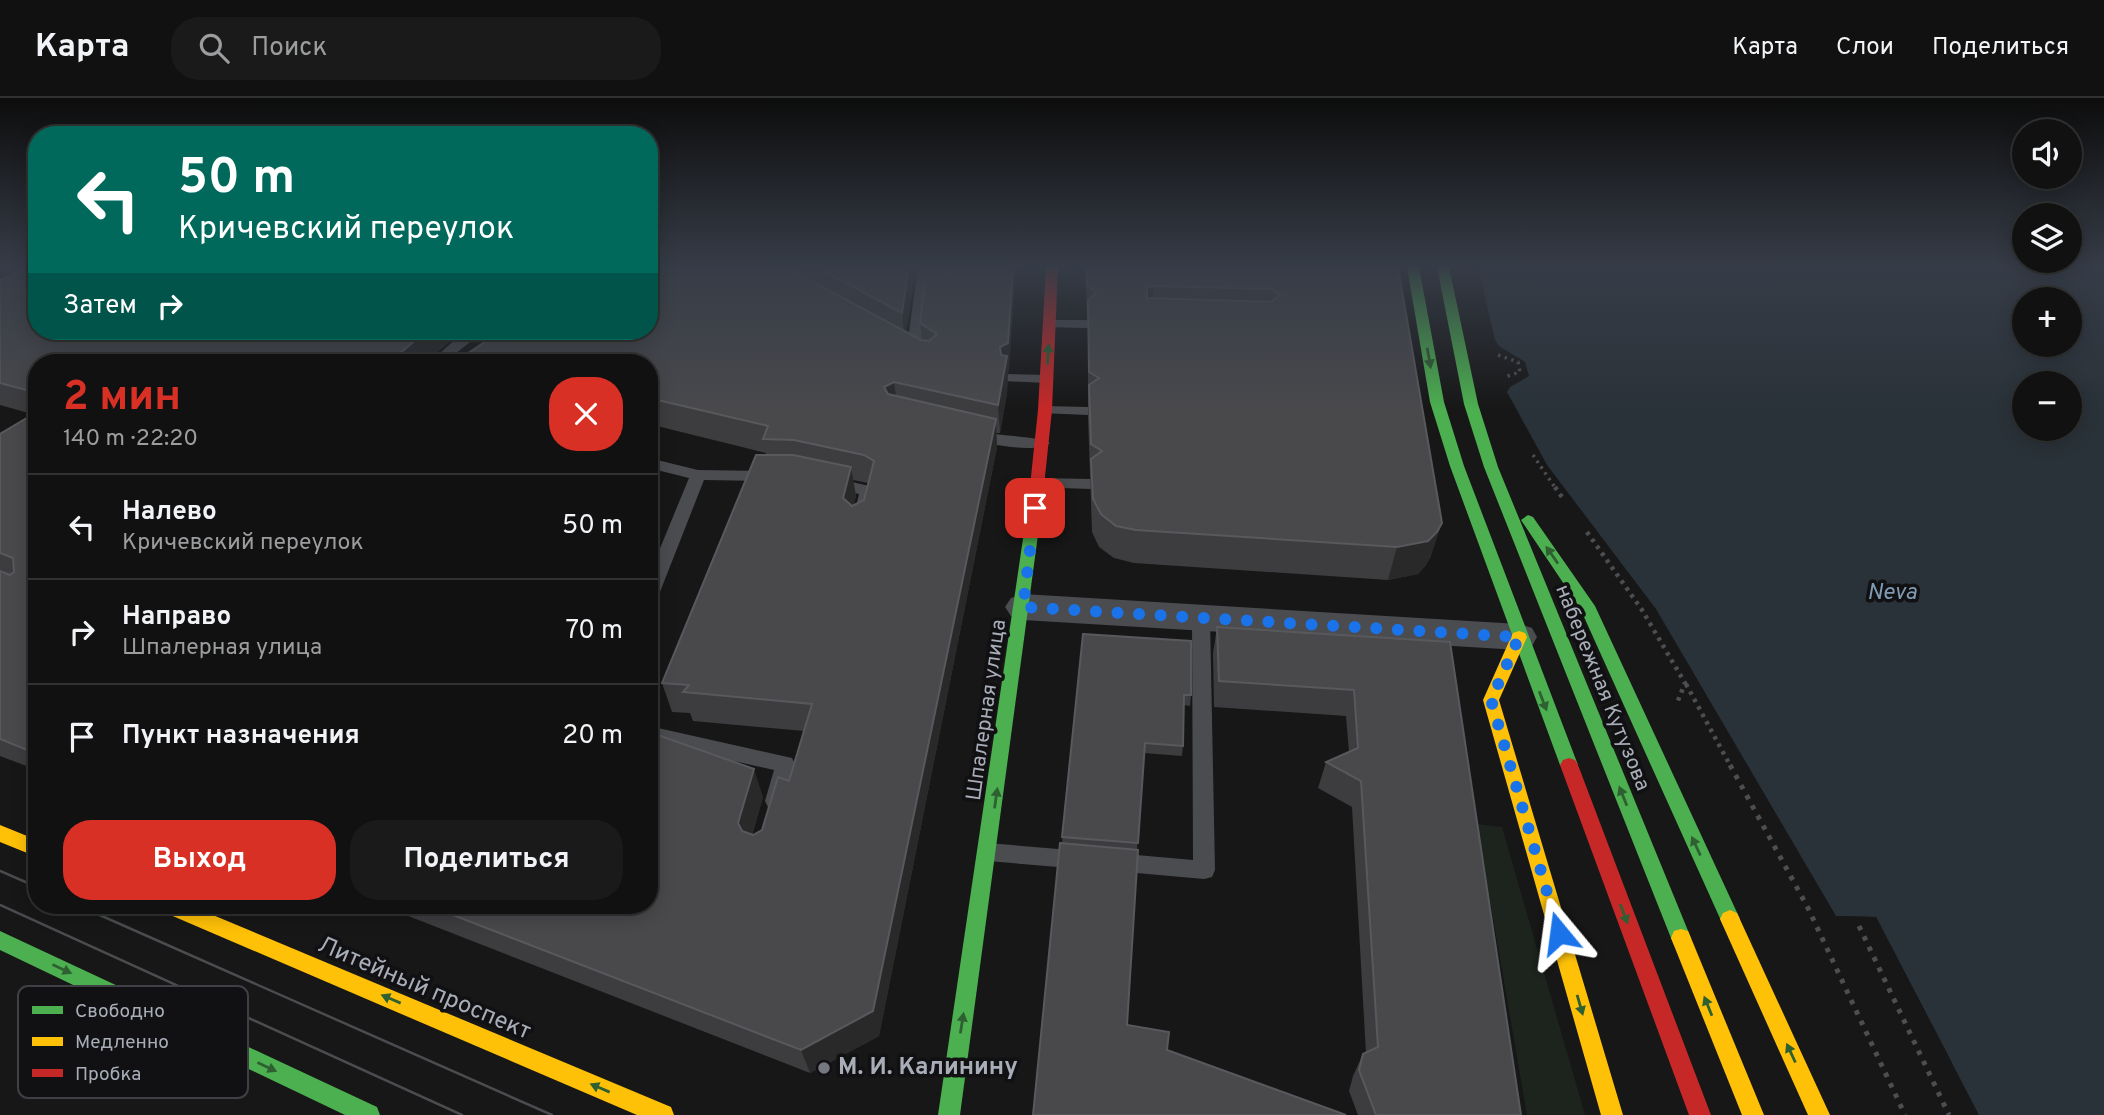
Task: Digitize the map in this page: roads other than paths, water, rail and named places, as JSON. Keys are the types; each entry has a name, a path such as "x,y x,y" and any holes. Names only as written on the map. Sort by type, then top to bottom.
{"main road":[{"name":"Шпалерная улица","path":"949,1115 1023,607 1042,443 1050,314"},
{"path":"1421,314 1437,402 1519,637 1700,1115"},
{"name":"набережная Кутузова","path":"1453,314 1471,404 1491,467 1752,1115"},
{"path":"1491,467 1587,606 1819,1115"},
{"path":"1519,637 1491,700 1612,1115"},
{"path":"0,833 28,845"},
{"name":"Литейный проспект","path":"189,914 663,1115"},
{"path":"0,940 97,986"},
{"path":"248,1058 369,1115"}],"street":[{"path":"1023,607 1519,637"}],"lane":[{"path":"915,314 908,352 930,363"},
{"path":"1050,324 1087,324"},
{"path":"447,354 465,340"},
{"path":"1009,379 1047,379"},
{"path":"1045,410 1088,411"},
{"path":"960,432 998,441 1042,443"},
{"path":"658,465 698,475 787,476"},
{"path":"658,575 698,475"},
{"path":"822,481 868,491 859,528"},
{"path":"1038,483 1090,484"},
{"path":"988,852 1205,870 1201,618"},
{"path":"658,736 785,764 768,826"}],"water":[{"name":"Neva","path":"1489,314 2012,314 2012,357 2082,357 2082,314 2104,314 2104,1115 1979,1115 1876,917 1836,916 1656,609 1547,465 1507,392 1510,387 1529,376 1525,362 1499,346"}],"tram line":[{"path":"0,871 28,883"},
{"path":"0,905 178,986"},
{"path":"97,914 552,1115"},
{"path":"248,1018 462,1115"}],"place":[{"name":"М. И. Калинину","path":"824,1068"}]}
